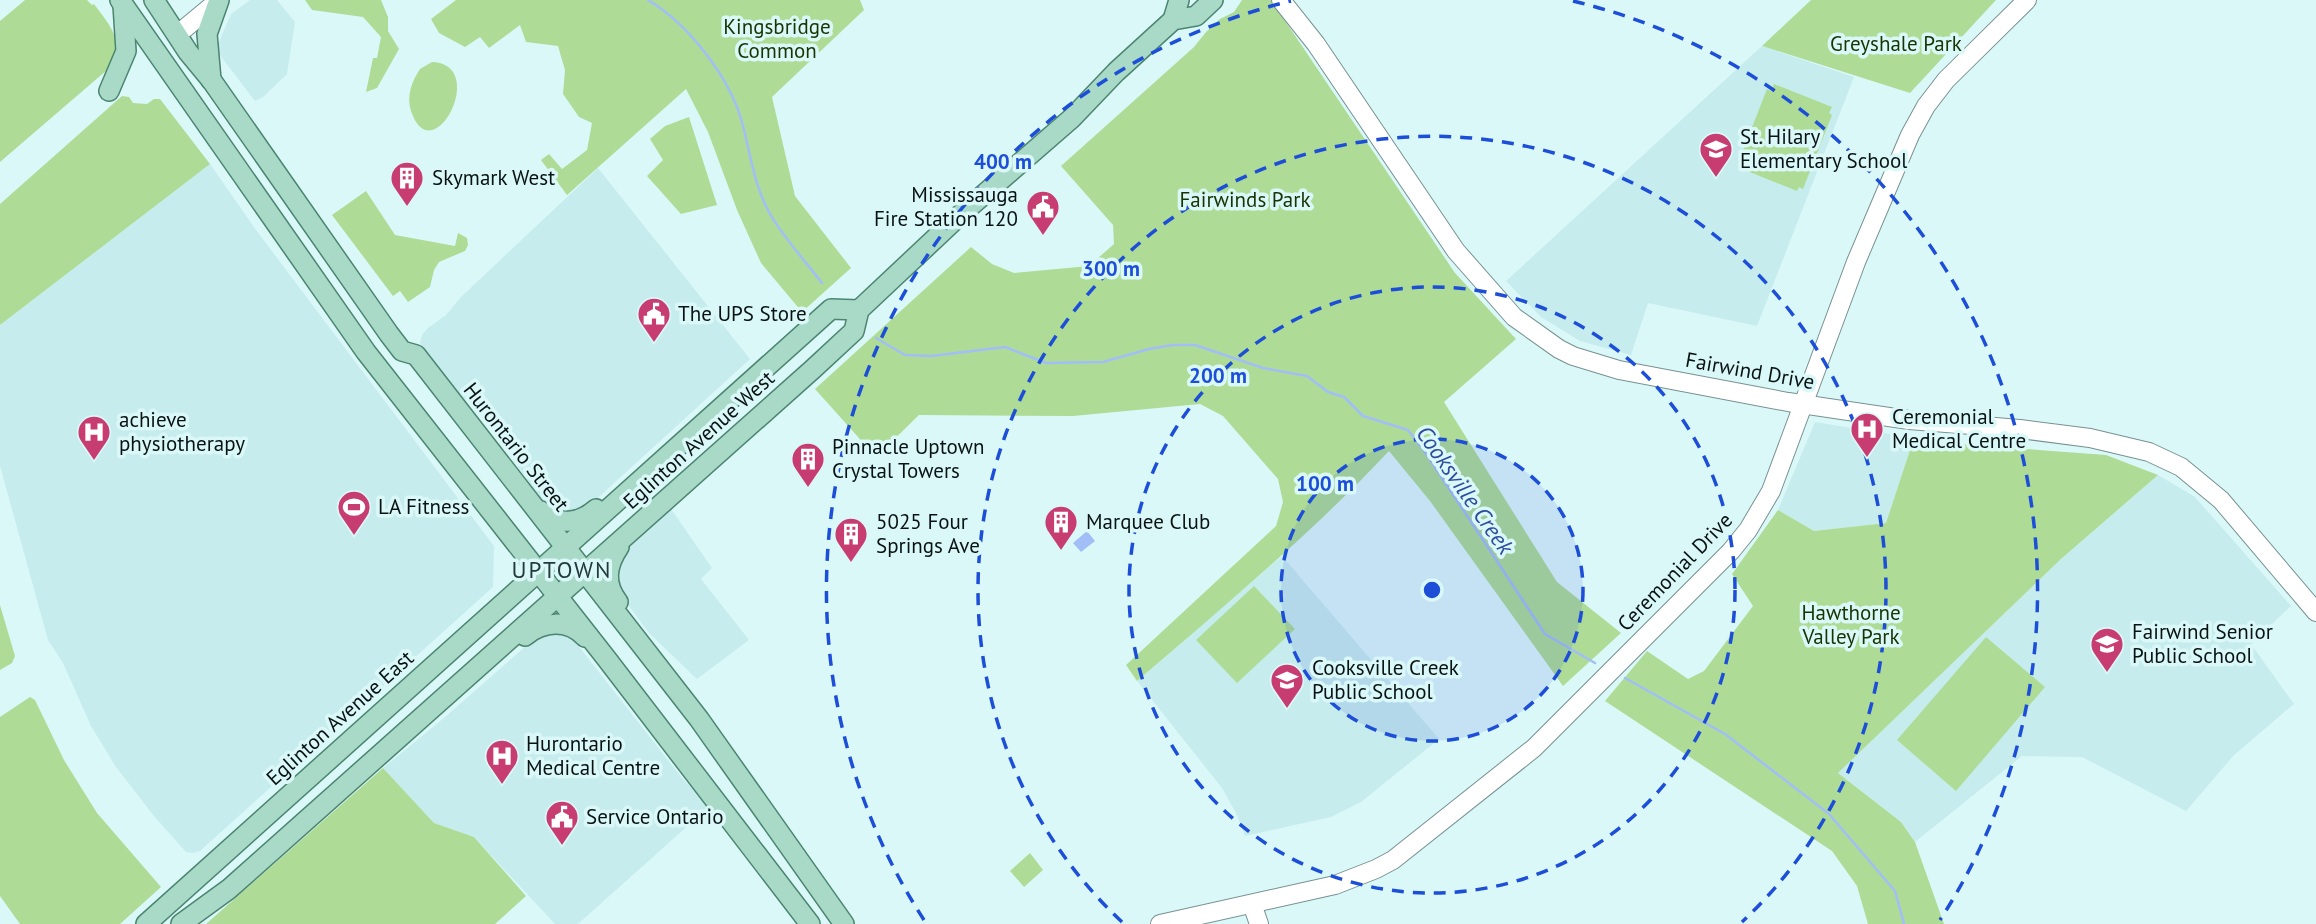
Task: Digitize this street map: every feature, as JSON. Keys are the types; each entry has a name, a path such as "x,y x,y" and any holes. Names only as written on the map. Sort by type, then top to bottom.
{"main road":[{"name":"Hurontario Street","path":"154,0 188,52 212,81 389,334 402,351 416,355 699,719 844,924"},
{"path":"212,81 207,34 219,0"},
{"path":"1173,20 1179,0"},
{"name":"Eglinton Avenue West","path":"558,597 854,331 859,310 959,216 1072,118 1120,68 1173,20 1196,16 1213,0"},
{"path":"109,91 126,51 121,2"},
{"path":"121,2 366,352 810,924"},
{"name":"Eglinton Avenue West","path":"565,547 831,309 859,310"},
{"path":"522,492 554,521 572,521 588,516 622,485 636,483"},
{"path":"627,535 610,561 608,575 609,587 626,612 627,628"},
{"name":"Eglinton Avenue East","path":"146,924 565,547"},
{"path":"181,924 229,889 558,597"},
{"path":"486,661 503,656 541,625 551,624 579,630 606,658"}],"street":[{"path":"178,34 219,0"},
{"name":"Fairwind Drive","path":"1281,0 1316,44 1456,251 1514,317 1573,356 1638,374 1802,404 1909,420 2090,438 2149,452 2181,467 2221,500 2316,612"},
{"name":"Ceremonial Drive","path":"1160,924 1335,885 1376,869 1408,849 1534,748 1722,560 1748,530 1771,491 1856,262 1910,135 1926,106 1946,80 2027,0"},
{"path":"1252,904 1259,924"}],"shaded area":[{"path":"250,0 277,0 295,22 287,74 263,97 255,101 219,54 218,44 231,14"},
{"name":"St. Hilary Elementary School","path":"1762,46 1854,77 1757,326 1648,303 1631,355 1580,341 1541,317 1506,281"},
{"path":"210,164 256,230 494,546 493,587 200,851 193,853 186,852 116,767 91,726 63,663 48,640 0,466 0,325"},
{"path":"598,168 750,359 589,506 560,512 544,503 481,415 453,387 420,343 428,328 446,315 461,297"},
{"path":"1815,422 1914,438 1886,523 1814,531 1778,510"},
{"name":"Fairwind Senior Public School","path":"2158,475 2195,497 2291,606 2251,644 2294,704 2234,755 2186,811 2082,757 2022,756 1915,842 1901,822 1838,773 2061,559"},
{"path":"671,509 712,568 701,579 749,640 697,679 649,633 623,598 617,572 627,549"},
{"name":"Cooksville Creek Public School","path":"1282,556 1439,739 1361,802 1331,817 1245,836 1222,788 1137,681"},
{"path":"549,633 570,636 573,639 682,778 710,806 578,924 555,924 474,837 434,823 383,768 535,638"}],"green space":[{"path":"25,0 87,0 94,4 111,28 116,52 107,70 0,162 0,21"},
{"path":"305,0 381,0 388,17 388,31 399,49 377,88 366,92 373,58 377,58 381,37 363,17 312,10"},
{"name":"Kingsbridge Common","path":"456,0 860,0 864,10 772,97 795,196 851,268 802,312 761,263 737,210 708,132 686,89 567,195 541,160 549,154 562,169 587,150 592,123 579,117 563,94 565,70 558,46 526,42 520,25 489,48 480,37 465,47 439,33 431,19"},
{"name":"Fairwinds Park","path":"1242,0 1271,0 1455,273 1516,339 1444,402 1557,582 1621,633 1563,686 1430,501 1389,451 1298,541 1137,681 1126,665 1276,526 1283,502 1278,479 1223,416 1200,404 1073,416 919,415 876,457 815,389 971,247 992,264 1014,273 1089,266 1114,244 1113,225 1061,166 1194,47 1220,19 1234,12"},
{"name":"Greyshale Park","path":"1811,0 1996,0 1910,93 1762,46"},
{"path":"432,62 449,67 456,79 456,95 451,111 442,124 431,130 420,127 411,111 409,100 420,69"},
{"path":"1774,84 1832,107 1829,113 1832,115 1803,189 1799,187 1797,191 1740,168 1741,164 1738,163 1767,89 1771,91"},
{"path":"122,96 129,97 133,103 147,104 154,99 160,99 210,164 0,325 0,204"},
{"path":"689,117 717,205 681,214 647,176 663,160 650,139 665,126"},
{"path":"366,191 395,235 455,246 458,233 467,238 465,251 439,262 430,287 408,302 400,291 393,296 332,215"},
{"name":"Hawthorne Valley Park","path":"1914,438 2106,455 2158,475 2061,559 1838,773 1901,822 1915,842 1944,924 1868,924 1857,886 1832,851 1605,701 1647,651 1688,679 1704,671 1753,606 1732,574 1778,510 1814,531 1886,523"},
{"path":"1254,586 1295,629 1237,683 1196,640"},
{"path":"0,605 15,656 12,663 0,670"},
{"path":"1986,637 2045,687 1956,791 1897,740"},
{"path":"30,697 35,700 64,760 97,813 161,887 120,924 20,924 0,896 0,717"},
{"path":"383,768 434,823 474,837 526,896 495,924 206,924"},
{"path":"1030,853 1043,870 1024,887 1010,871"}],"water":[{"path":"1087,531 1095,541 1081,552 1073,543"}],"waterway":[{"name":"Cooksville Creek","path":"648,0 692,37 717,70 736,105 756,180 770,214 822,283"},
{"name":"Cooksville Creek","path":"876,338 905,355 931,356 1005,347 1046,363 1103,362 1149,349 1195,345 1263,368 1307,376 1328,392 1344,397 1363,416 1408,430 1545,634 1595,663"},
{"name":"Cooksville Creek","path":"1625,678 1725,734 1829,814 1895,891 1904,924"}],"place":[{"name":"St. Hilary Elementary School","path":"1716,179"},
{"name":"Skymark West","path":"407,208"},
{"name":"Mississauga Fire Station 120","path":"1043,237"},
{"name":"The UPS Store","path":"654,344"},
{"name":"Ceremonial Medical Centre","path":"1867,459"},
{"name":"achieve physiotherapy","path":"94,462"},
{"name":"Pinnacle Uptown Crystal Towers","path":"808,489"},
{"name":"LA Fitness","path":"354,537"},
{"name":"Marquee Club","path":"1061,552"},
{"name":"5025 Four Springs Ave","path":"851,564"},
{"name":"Fairwind Senior Public School","path":"2107,674"},
{"name":"Cooksville Creek Public School","path":"1287,710"},
{"name":"Hurontario Medical Centre","path":"502,786"},
{"name":"Service Ontario","path":"562,847"}],"district":[{"name":"UPTOWN","path":"562,570"}]}
